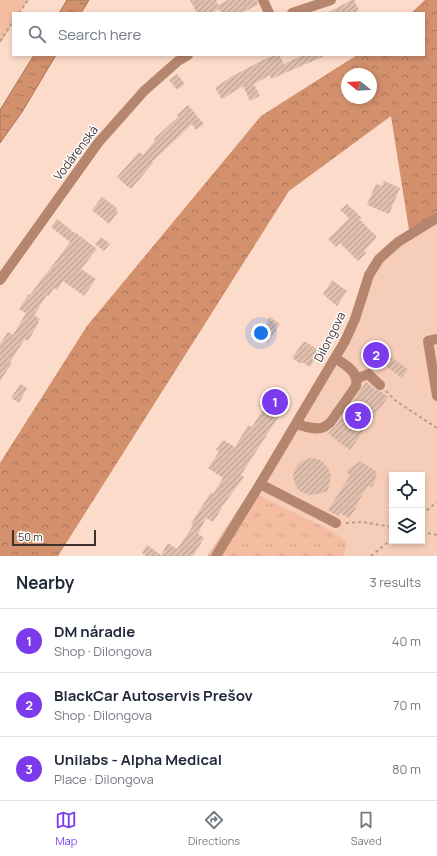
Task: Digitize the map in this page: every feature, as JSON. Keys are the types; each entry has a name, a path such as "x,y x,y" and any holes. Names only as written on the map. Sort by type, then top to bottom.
{"street":[{"path":"263,0 269,12"},
{"path":"295,12 330,0"},
{"name":"Vodárenská","path":"0,280 98,143 144,91 187,56"},
{"name":"Dilongova","path":"216,556 345,341 355,319 368,275 379,259 398,242 437,218"},
{"path":"437,339 428,341 437,396"},
{"path":"296,424 312,428 324,427 330,423 356,386 354,373 335,358"},
{"path":"356,379 368,374 380,385"},
{"path":"260,484 336,524"}],"path":[{"path":"20,12 28,0"},
{"path":"0,41 12,23"},
{"path":"380,385 396,401 437,428"},
{"path":"425,512 437,502"},
{"path":"336,524 362,522 389,526"},
{"path":"425,533 437,535"},
{"path":"371,556 389,541"}],"shaded area":[{"path":"437,218 437,556 216,556 345,341 379,259"}],"green space":[{"path":"0,0 28,0 21,12 12,12 12,26 0,44"},
{"path":"425,0 437,0 437,217 409,230 391,116 289,191 58,556 0,556 0,463 87,326 261,116 355,56 425,56 425,12 412,12"},
{"path":"250,491 332,531 347,542 344,556 207,556"}],"water":[{"path":"67,0 89,0 82,12 60,12"},
{"path":"33,56 55,56 22,112 0,143 0,110"}],"building":[{"path":"190,0 216,0 218,5 228,0 257,0 258,5 243,12 220,12 219,9 213,12 196,12"},
{"path":"352,0 354,0 359,10 356,12 329,12"},
{"path":"272,56 280,56 284,64 302,56 325,56 271,79 270,75 254,84 260,96 250,101 243,86 222,99 215,88 231,77"},
{"path":"177,74 185,84 177,90 169,80"},
{"path":"188,105 204,124 196,130 192,124 152,162 153,163 131,189 128,187 117,177 139,152 143,155 155,141 154,139 178,117 177,115"},
{"path":"384,181 400,188 389,214 367,205 376,184 382,186"},
{"path":"102,197 117,208 116,210 118,212 109,224 92,210"},
{"path":"347,204 362,218 360,220 377,237 364,251 366,253 358,261 340,243 336,247 328,239 349,218 340,210"},
{"path":"57,219 97,249 81,269 96,279 84,296 63,281 57,290 54,288 49,296 47,295 34,315 40,319 38,321 39,322 28,341 25,339 0,381 0,344 8,332 13,335 26,313 19,309 70,242 51,227"},
{"path":"101,237 110,244 104,251 95,244"},
{"path":"332,280 347,291 337,306 323,294"},
{"path":"270,317 280,324 268,343 258,336"},
{"path":"304,341 320,351 310,367 302,362 301,364 292,358"},
{"path":"369,342 408,369 402,378 376,359 373,363 360,354"},
{"path":"366,382 388,397 350,450 328,434 335,427"},
{"path":"20,384 27,388 19,403 11,398"},
{"path":"268,392 287,403 241,475 244,477 221,508 213,522 206,518 198,534 204,538 193,556 146,556 142,553 147,545 161,555 168,543 177,549 193,526 191,524 211,492 213,494 223,478 208,468 219,452 216,450 223,440 235,447 248,425 252,427 264,408 259,406"},
{"path":"311,458 318,459 324,463 329,470 331,477 328,491 311,495 298,490 293,475 295,469 298,464"},
{"path":"360,461 377,472 373,487 368,486 349,518 340,513 338,516 328,510 350,476 346,471"}],"place":[{"name":"BlackCar Autoservis Prešov","path":"376,355"},
{"name":"DM náradie","path":"275,402"},
{"name":"Unilabs - Alpha Medical","path":"358,416"}]}
